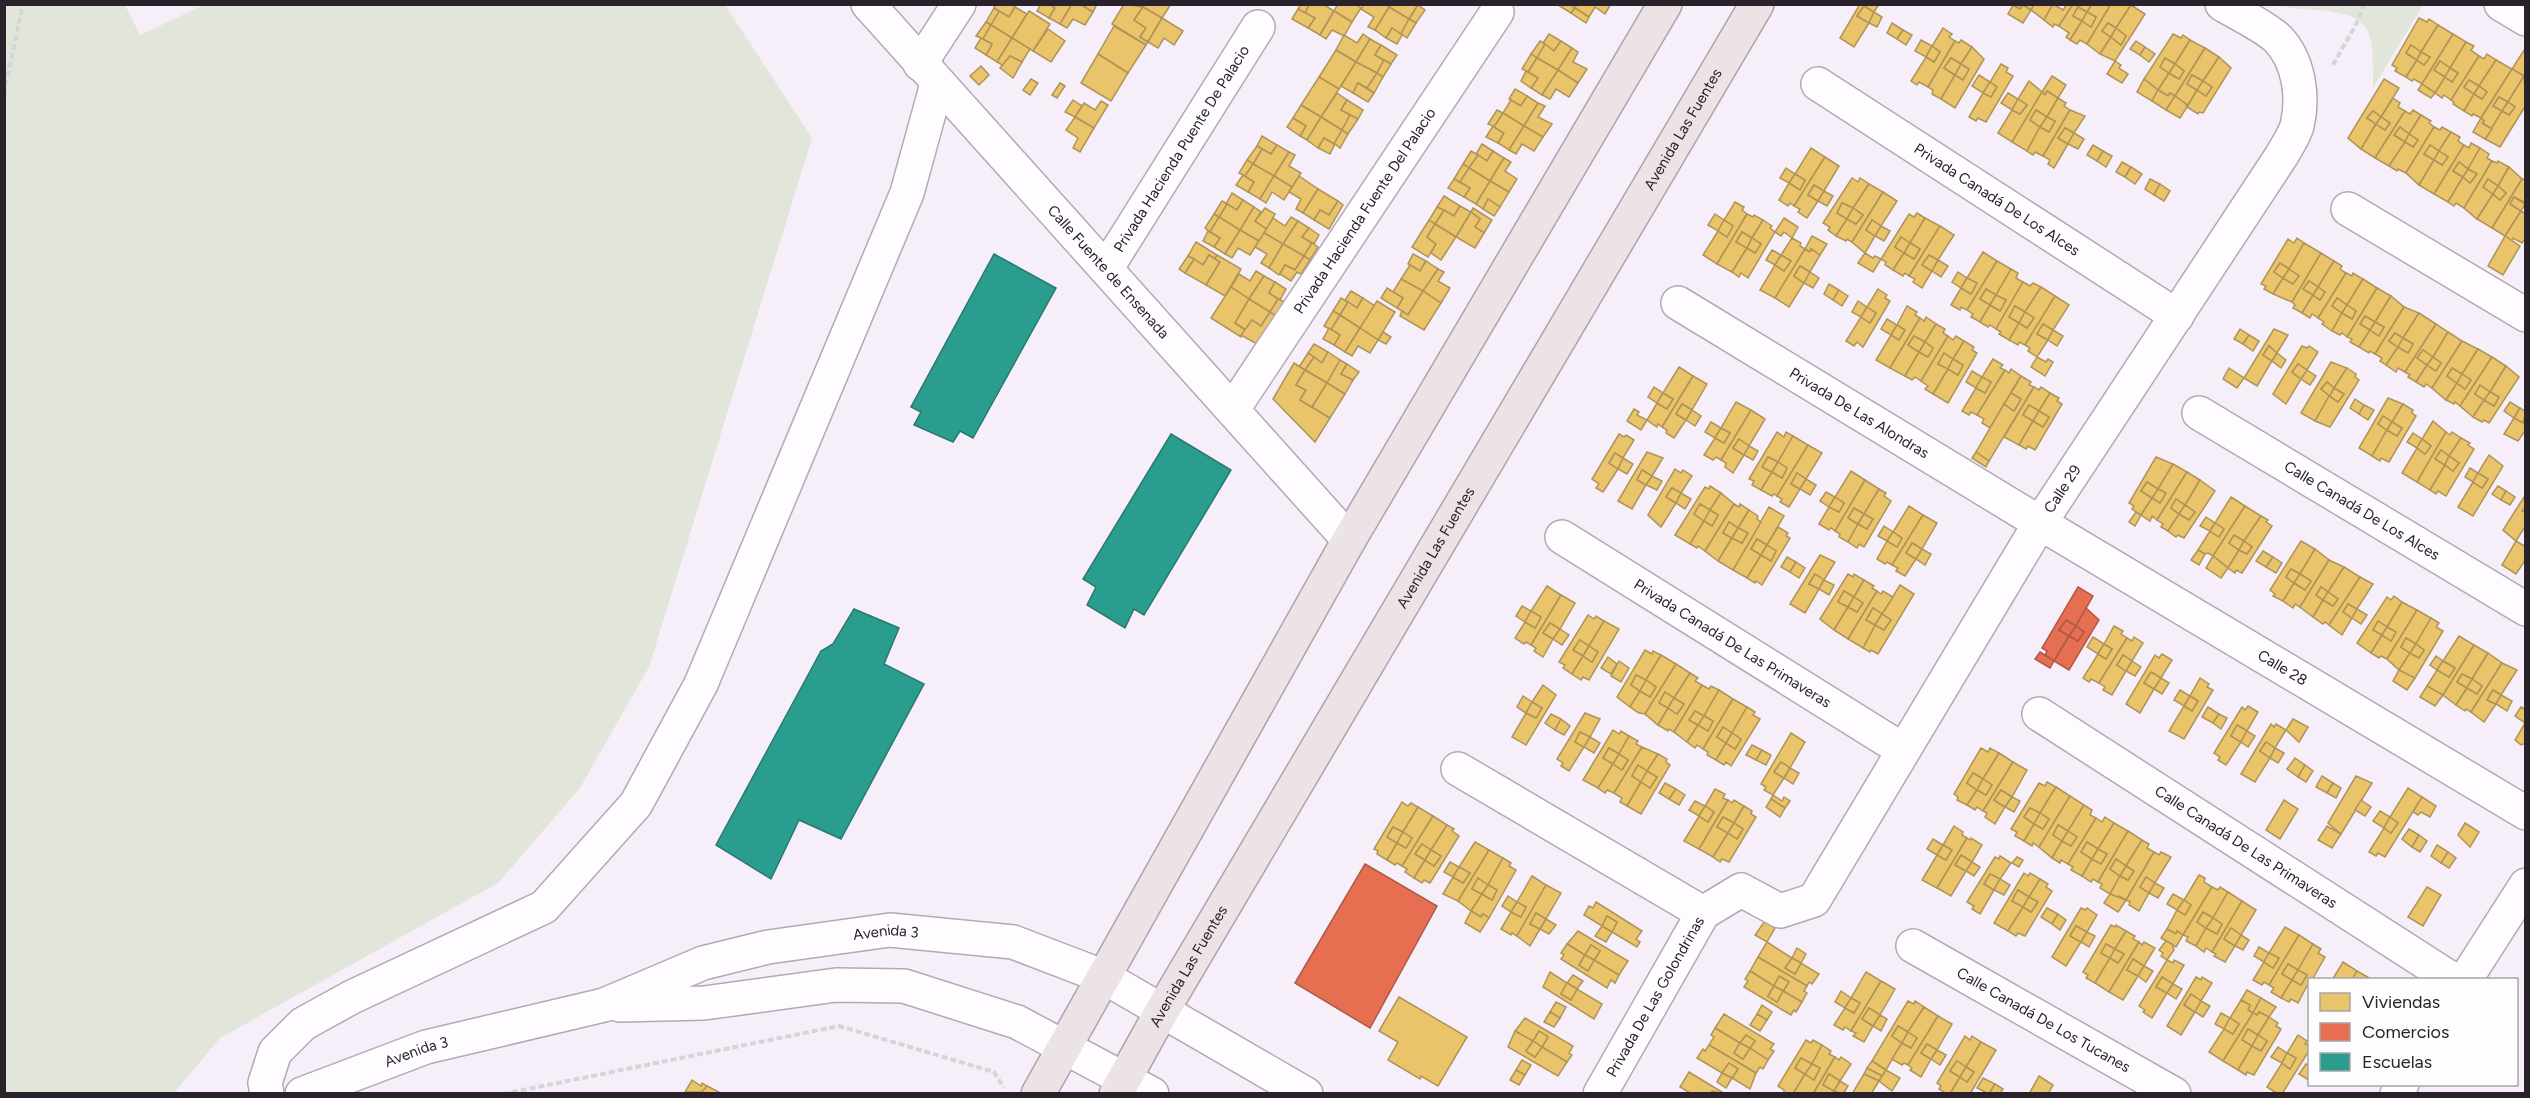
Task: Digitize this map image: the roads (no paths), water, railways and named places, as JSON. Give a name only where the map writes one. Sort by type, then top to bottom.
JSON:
[{"type":"main road","points":[[1038,1094],[1102,976],[1349,540],[1665,4]]},
{"type":"main road","name":"Avenida Las Fuentes","points":[[1130,1089],[1162,1011],[1757,4]]},
{"type":"street","name":"Calle Fuente de Ensenada","points":[[868,4],[1349,540]]},
{"type":"street","points":[[267,1094],[266,1083],[275,1052],[303,1024],[352,997],[544,907],[636,804],[701,684],[906,193],[929,74],[959,4]]},
{"type":"street","name":"Calle 29","points":[[1814,900],[2040,523],[2256,197],[2297,128],[2300,107],[2299,79],[2290,56],[2277,38],[2222,4]]},
{"type":"street","points":[[2501,4],[2526,19]]},
{"type":"street","name":"Privada Hacienda Fuente Del Palacio","points":[[1233,409],[1497,12]]},
{"type":"street","name":"Privada Hacienda Puente De Palacio","points":[[1106,269],[1258,27]]},
{"type":"street","name":"Privada Canadá De Los Alces","points":[[1818,84],[2177,316]]},
{"type":"street","points":[[2348,209],[2526,315]]},
{"type":"street","name":"Privada De Las Alondras","points":[[1678,303],[2040,523]]},
{"type":"street","name":"Calle Canadá De Los Alces","points":[[2199,413],[2526,609]]},
{"type":"street","name":"Calle 28","points":[[2040,523],[2526,813]]},
{"type":"street","name":"Privada Canadá De Las Primaveras","points":[[1562,537],[1903,750]]},
{"type":"street","name":"Calle Canadá De Las Primaveras","points":[[2039,714],[2450,978]]},
{"type":"street","points":[[1458,769],[1703,912]]},
{"type":"street","points":[[2466,978],[2526,885]]},
{"type":"street","name":"Privada De Las Golondrinas","points":[[1600,1094],[1703,912],[1741,890],[1780,911],[1814,900]]},
{"type":"street","name":"Avenida 3","points":[[302,1094],[426,1047],[604,1005],[703,963],[768,947],[890,930],[1013,942],[1102,976],[1306,1094]]},
{"type":"street","points":[[851,935],[854,985]]},
{"type":"street","name":"Calle Canadá De Los Tucanes","points":[[1913,946],[2174,1094]]},
{"type":"street","name":"Avenida 3","points":[[604,1005],[704,1003],[836,985],[904,986],[1017,1022],[1065,1047],[1130,1089]]}]
